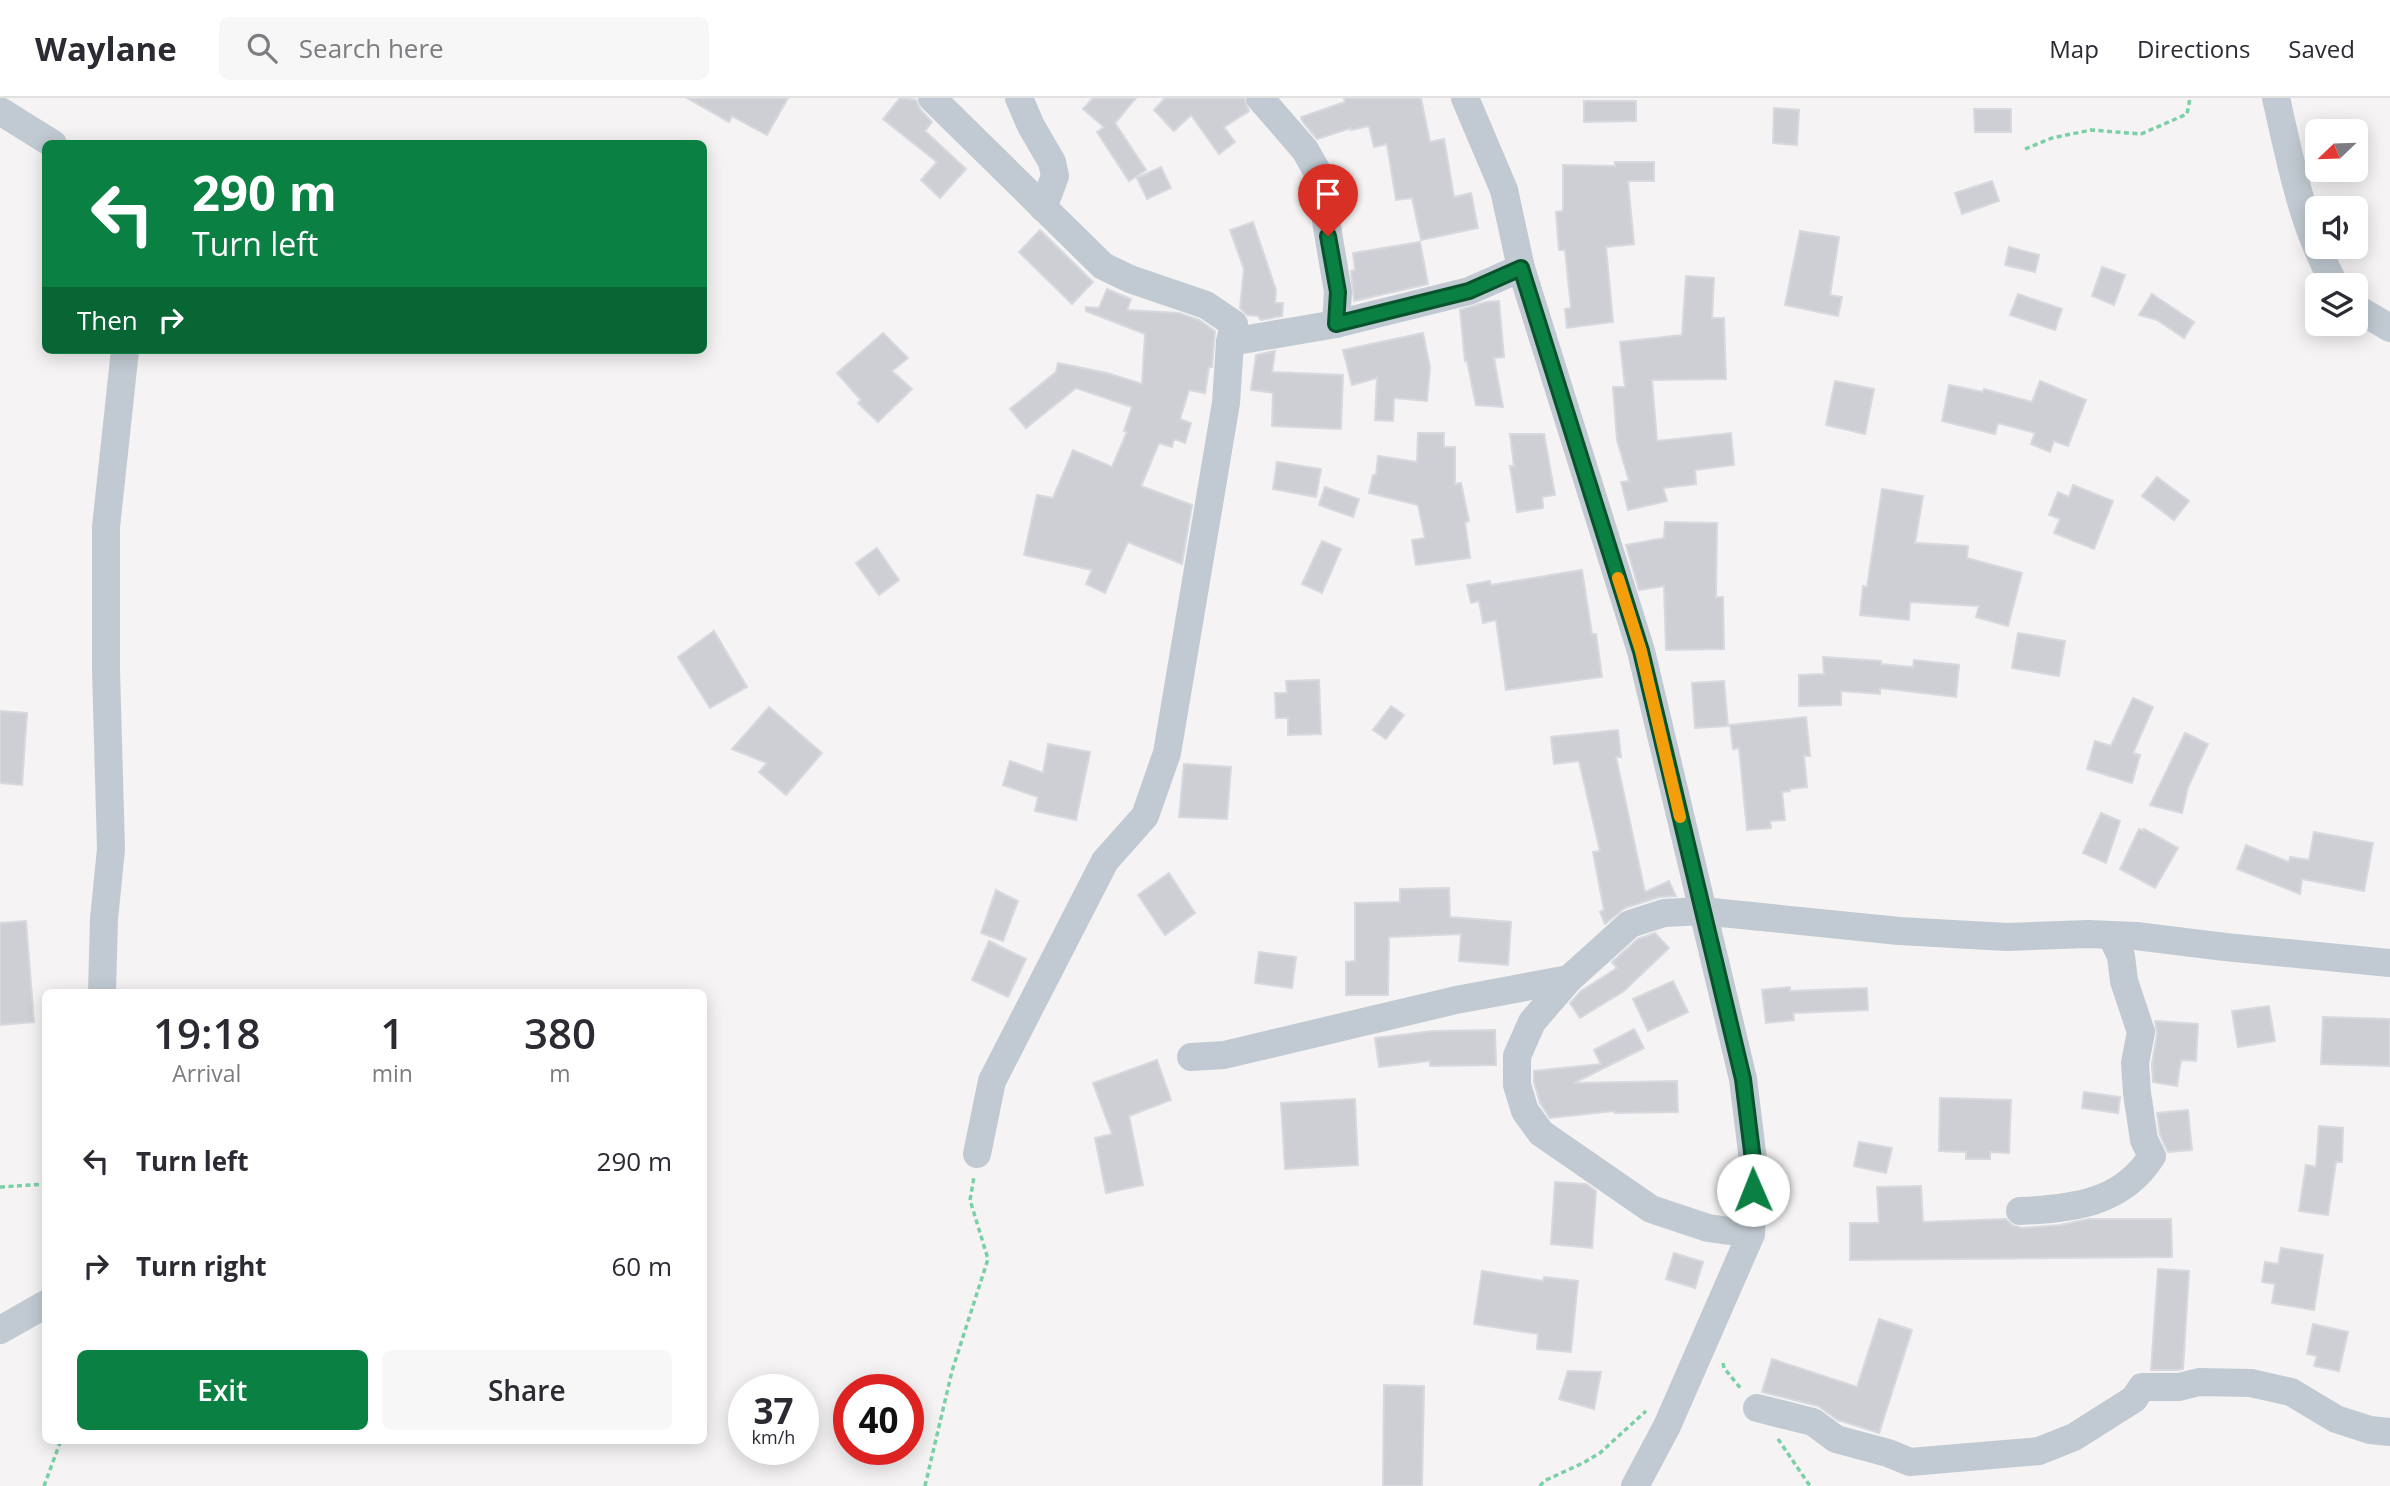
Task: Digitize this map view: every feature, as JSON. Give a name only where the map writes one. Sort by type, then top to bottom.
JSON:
[{"type":"street","points":[[1019,98],[1031,126],[1052,162],[1055,176],[1043,208]]},
{"type":"street","points":[[1260,98],[1304,150],[1318,173],[1338,292],[1336,324]]},
{"type":"street","points":[[1465,98],[1504,190],[1521,268],[1641,651],[1743,1079],[1754,1168],[1751,1234],[1667,1426],[1635,1486]]},
{"type":"street","points":[[2276,98],[2304,217],[2328,273]]},
{"type":"street","points":[[939,100],[1103,266],[1130,279],[1206,305],[1234,324],[1230,342],[1226,403],[1167,753],[1145,816],[1105,860],[992,1082],[977,1154]]},
{"type":"street","points":[[0,111],[47,140]]},
{"type":"street","points":[[1230,342],[1336,324],[1469,291],[1521,268]]},
{"type":"street","points":[[2368,315],[2390,328]]},
{"type":"street","points":[[102,989],[104,919],[111,849],[106,670],[106,527],[125,354]]},
{"type":"street","points":[[1751,1234],[1708,1228],[1651,1209],[1541,1133],[1525,1111],[1517,1085],[1517,1056],[1532,1021],[1569,979],[1630,924],[1664,913],[1702,911],[1899,931],[2007,937],[2111,935],[2390,963]]},
{"type":"street","points":[[2020,1211],[2053,1209],[2117,1192],[2144,1169],[2152,1156],[2144,1140],[2137,1093],[2135,1063],[2141,1032],[2124,981],[2121,956],[2111,935]]},
{"type":"street","points":[[1191,1057],[1224,1055],[1456,1000],[1569,979]]},
{"type":"street","points":[[0,1330],[42,1306]]},
{"type":"street","points":[[1757,1408],[1814,1422],[1836,1439],[1910,1462],[2039,1451],[2074,1437],[2134,1399],[2142,1387],[2179,1387],[2199,1382],[2251,1383],[2291,1392],[2336,1419],[2370,1430],[2390,1432]]},
{"type":"path","points":[[2025,149],[2052,138],[2091,130],[2141,134],[2187,114],[2190,98]]},
{"type":"path","points":[[925,1486],[952,1371],[988,1259],[970,1200],[977,1154]]},
{"type":"path","points":[[0,1188],[42,1184]]},
{"type":"path","points":[[1540,1486],[1544,1481],[1600,1452],[1648,1409]]},
{"type":"path","points":[[44,1486],[60,1444]]},
{"type":"building","points":[[687,98],[788,98],[767,135],[732,116],[729,122]]},
{"type":"building","points":[[900,98],[916,100],[932,122],[925,131],[966,169],[940,198],[921,180],[937,162],[883,119]]},
{"type":"building","points":[[1093,98],[1136,98],[1115,123],[1146,170],[1129,181],[1097,132],[1104,127],[1083,109]]},
{"type":"building","points":[[1165,98],[1244,98],[1249,111],[1224,127],[1235,142],[1219,154],[1191,115],[1174,131],[1154,110]]},
{"type":"building","points":[[1344,98],[1421,98],[1430,142],[1444,139],[1454,197],[1471,193],[1478,228],[1421,240],[1412,198],[1396,200],[1387,144],[1374,147],[1369,126],[1351,128],[1317,139],[1303,122],[1301,117],[1345,102]]},
{"type":"building","points":[[1584,101],[1636,101],[1636,121],[1584,122]]},
{"type":"building","points":[[1774,108],[1799,110],[1797,145],[1773,143]]},
{"type":"building","points":[[1974,109],[2011,109],[2011,132],[1975,132]]},
{"type":"building","points":[[1615,162],[1654,162],[1654,181],[1628,181],[1634,244],[1606,247],[1613,322],[1567,328],[1565,309],[1571,308],[1565,250],[1559,250],[1556,212],[1563,211],[1563,165],[1615,166]]},
{"type":"building","points":[[1161,167],[1171,188],[1147,199],[1137,178]]},
{"type":"building","points":[[1992,181],[1999,201],[1962,214],[1955,193]]},
{"type":"building","points":[[1253,222],[1276,290],[1275,303],[1283,303],[1282,316],[1261,320],[1258,316],[1247,315],[1240,308],[1244,269],[1230,230]]},
{"type":"building","points":[[1040,230],[1093,282],[1072,304],[1019,252]]},
{"type":"building","points":[[1800,231],[1839,237],[1830,295],[1842,297],[1838,316],[1785,305]]},
{"type":"building","points":[[1420,242],[1428,284],[1354,301],[1351,271],[1355,270],[1353,253]]},
{"type":"building","points":[[2009,247],[2039,255],[2035,272],[2005,265]]},
{"type":"building","points":[[2102,267],[2125,275],[2114,305],[2092,296]]},
{"type":"building","points":[[1686,276],[1714,278],[1712,318],[1724,318],[1726,379],[1652,380],[1657,441],[1731,433],[1734,465],[1695,470],[1696,484],[1663,488],[1667,501],[1628,510],[1621,482],[1629,481],[1617,440],[1613,387],[1625,387],[1620,342],[1682,335]]},
{"type":"building","points":[[1107,289],[1131,299],[1127,310],[1179,313],[1199,320],[1215,331],[1212,367],[1209,367],[1205,393],[1189,390],[1180,419],[1191,423],[1185,443],[1174,439],[1172,447],[1159,443],[1141,486],[1192,505],[1182,564],[1128,542],[1105,593],[1086,584],[1092,570],[1024,555],[1037,495],[1053,498],[1073,450],[1112,467],[1127,432],[1124,431],[1132,407],[1076,388],[1026,428],[1010,409],[1056,372],[1058,363],[1107,373],[1142,384],[1145,334],[1086,311],[1086,307],[1099,308]]},
{"type":"building","points":[[2018,294],[2062,309],[2055,330],[2010,315]]},
{"type":"building","points":[[2152,294],[2194,322],[2184,338],[2157,320],[2139,315]]},
{"type":"building","points":[[1499,301],[1504,357],[1494,358],[1503,407],[1476,405],[1465,361],[1460,310]]},
{"type":"building","points":[[883,333],[908,358],[892,371],[912,389],[878,422],[858,403],[861,400],[837,373]]},
{"type":"building","points":[[1423,333],[1430,367],[1427,401],[1394,398],[1393,421],[1375,420],[1377,378],[1352,385],[1343,350]]},
{"type":"building","points":[[1275,351],[1272,372],[1343,375],[1341,429],[1272,426],[1273,393],[1251,390],[1256,355]]},
{"type":"building","points":[[1835,381],[1874,389],[1865,434],[1826,425]]},
{"type":"building","points":[[2040,381],[2086,400],[2068,446],[2054,441],[2050,452],[2031,444],[2035,433],[1998,423],[1995,434],[1942,421],[1949,385],[1983,392],[1984,389],[2032,402]]},
{"type":"building","points":[[1418,433],[1444,433],[1444,447],[1455,447],[1455,484],[1461,483],[1469,521],[1465,522],[1470,558],[1416,565],[1412,540],[1425,538],[1418,505],[1369,493],[1373,475],[1376,475],[1378,456],[1417,462]]},
{"type":"building","points":[[1510,434],[1544,434],[1555,495],[1542,497],[1543,508],[1517,512],[1510,466],[1514,466]]},
{"type":"building","points":[[1277,462],[1321,469],[1316,497],[1273,489]]},
{"type":"building","points":[[2157,477],[2189,501],[2174,520],[2142,496]]},
{"type":"building","points":[[2073,485],[2113,501],[2094,549],[2054,533],[2060,519],[2049,515],[2058,492],[2069,497]]},
{"type":"building","points":[[1325,487],[1359,499],[1353,517],[1319,505]]},
{"type":"building","points":[[1882,489],[1923,496],[1915,543],[1968,546],[1967,558],[2022,573],[2008,626],[1976,617],[1979,606],[1910,602],[1909,620],[1860,615]]},
{"type":"building","points":[[1665,522],[1717,523],[1716,597],[1723,597],[1724,649],[1666,650],[1664,586],[1639,590],[1626,545],[1664,538]]},
{"type":"building","points":[[1322,541],[1341,549],[1322,593],[1302,584]]},
{"type":"building","points":[[877,548],[899,580],[879,595],[856,563]]},
{"type":"building","points":[[1582,570],[1602,677],[1506,690],[1496,620],[1483,623],[1479,601],[1471,603],[1467,585],[1490,581],[1491,585]]},
{"type":"building","points":[[714,631],[747,687],[710,708],[678,657]]},
{"type":"building","points":[[2018,633],[2065,641],[2059,676],[2012,668]]},
{"type":"building","points":[[1823,657],[1881,661],[1881,664],[1913,667],[1914,660],[1959,665],[1956,697],[1880,688],[1880,694],[1841,691],[1841,705],[1799,706],[1799,675],[1824,674]]},
{"type":"building","points":[[1319,680],[1321,734],[1288,735],[1288,718],[1276,718],[1275,693],[1287,693],[1286,681]]},
{"type":"building","points":[[1724,681],[1728,726],[1695,728],[1692,683]]},
{"type":"building","points":[[2133,698],[2153,707],[2133,753],[2140,755],[2132,783],[2087,769],[2095,741],[2111,746]]},
{"type":"building","points":[[1391,706],[1404,715],[1386,739],[1373,730]]},
{"type":"building","points":[[769,707],[822,753],[786,795],[759,772],[767,763],[732,749]]},
{"type":"building","points":[[0,711],[27,713],[22,785],[0,783]]},
{"type":"building","points":[[1806,717],[1810,756],[1804,756],[1807,787],[1782,792],[1785,820],[1770,821],[1771,828],[1747,830],[1739,748],[1733,749],[1730,725]]},
{"type":"building","points":[[1618,730],[1621,757],[1616,757],[1645,892],[1669,881],[1676,896],[1659,897],[1625,908],[1605,924],[1600,912],[1604,910],[1593,852],[1600,851],[1579,761],[1554,764],[1551,737]]},
{"type":"building","points":[[2185,733],[2208,744],[2188,787],[2182,813],[2150,805]]},
{"type":"building","points":[[1048,744],[1090,752],[1076,820],[1035,811],[1038,797],[1003,785],[1010,761],[1043,773]]},
{"type":"building","points":[[1184,764],[1231,767],[1227,819],[1179,817]]},
{"type":"building","points":[[2101,813],[2120,821],[2106,863],[2083,853]]},
{"type":"building","points":[[2139,829],[2144,829],[2178,848],[2155,888],[2120,869]]},
{"type":"building","points":[[2314,832],[2373,843],[2364,891],[2302,879],[2300,894],[2237,869],[2246,845],[2289,862],[2290,857],[2309,860]]},
{"type":"building","points":[[1169,873],[1195,913],[1165,935],[1138,895]]},
{"type":"building","points":[[1449,888],[1450,917],[1511,922],[1508,965],[1459,961],[1461,934],[1389,937],[1388,995],[1346,995],[1346,962],[1355,961],[1355,903],[1400,902],[1400,889]]},
{"type":"building","points":[[996,890],[1018,901],[1003,941],[981,933]]},
{"type":"building","points":[[26,921],[34,1022],[0,1025],[0,923]]},
{"type":"building","points":[[1655,933],[1669,948],[1624,991],[1580,1018],[1570,1003],[1581,991],[1617,968],[1612,962],[1638,939]]},
{"type":"building","points":[[989,941],[1026,959],[1008,997],[972,980]]},
{"type":"building","points":[[1259,952],[1296,957],[1292,988],[1255,983]]},
{"type":"building","points":[[1673,981],[1688,1012],[1648,1031],[1633,999]]},
{"type":"building","points":[[1790,987],[1790,991],[1867,988],[1868,1010],[1793,1013],[1794,1020],[1766,1023],[1762,990]]},
{"type":"building","points":[[2269,1006],[2275,1041],[2238,1047],[2232,1011]]},
{"type":"building","points":[[2323,1017],[2390,1019],[2390,1066],[2321,1064]]},
{"type":"building","points":[[2155,1021],[2198,1024],[2196,1061],[2181,1060],[2177,1086],[2153,1082],[2152,1064],[2157,1034]]},
{"type":"building","points":[[1634,1029],[1644,1048],[1574,1083],[1677,1081],[1678,1112],[1614,1111],[1550,1118],[1540,1103],[1534,1071],[1601,1064],[1594,1050]]},
{"type":"building","points":[[1495,1030],[1496,1065],[1430,1066],[1430,1061],[1379,1067],[1375,1038],[1433,1031]]},
{"type":"building","points":[[1157,1060],[1171,1100],[1129,1116],[1143,1185],[1106,1193],[1095,1138],[1112,1134],[1093,1083]]},
{"type":"building","points":[[2084,1092],[2120,1097],[2118,1113],[2082,1108]]},
{"type":"building","points":[[1940,1098],[2011,1100],[2009,1153],[1990,1152],[1990,1159],[1966,1159],[1966,1152],[1939,1151]]},
{"type":"building","points":[[1355,1099],[1358,1165],[1285,1169],[1281,1103]]},
{"type":"building","points":[[2188,1110],[2192,1150],[2168,1152],[2160,1135],[2157,1113]]},
{"type":"building","points":[[2319,1126],[2343,1128],[2342,1162],[2336,1162],[2328,1215],[2299,1211],[2306,1165],[2316,1167]]},
{"type":"building","points":[[1859,1142],[1892,1148],[1886,1173],[1854,1166]]},
{"type":"building","points":[[1555,1182],[1586,1184],[1596,1191],[1592,1248],[1551,1244]]},
{"type":"building","points":[[1921,1186],[1923,1222],[2006,1219],[2021,1228],[2060,1225],[2089,1219],[2171,1219],[2172,1257],[1850,1260],[1850,1223],[1879,1223],[1877,1187]]},
{"type":"building","points":[[2281,1248],[2323,1255],[2314,1310],[2272,1303],[2275,1284],[2262,1282],[2265,1262],[2278,1264]]},
{"type":"building","points":[[1674,1253],[1703,1262],[1695,1288],[1666,1279]]},
{"type":"building","points":[[2158,1269],[2189,1271],[2183,1369],[2151,1370]]},
{"type":"building","points":[[1482,1271],[1543,1281],[1544,1277],[1578,1281],[1571,1352],[1537,1349],[1538,1334],[1474,1324]]},
{"type":"building","points":[[1879,1319],[1912,1330],[1879,1433],[1838,1420],[1818,1406],[1762,1392],[1772,1359],[1857,1387]]},
{"type":"building","points":[[2313,1324],[2348,1332],[2339,1371],[2314,1366],[2317,1356],[2307,1354]]},
{"type":"building","points":[[1568,1371],[1601,1372],[1594,1409],[1559,1399]]},
{"type":"building","points":[[1384,1385],[1424,1386],[1422,1486],[1383,1486]]},
{"type":"slow traffic","points":[[1618,578],[1641,651],[1680,817]]},
{"type":"route","points":[[1328,236],[1338,292],[1336,324],[1469,291],[1521,268],[1641,651],[1743,1079],[1754,1168],[1753,1190]]}]
